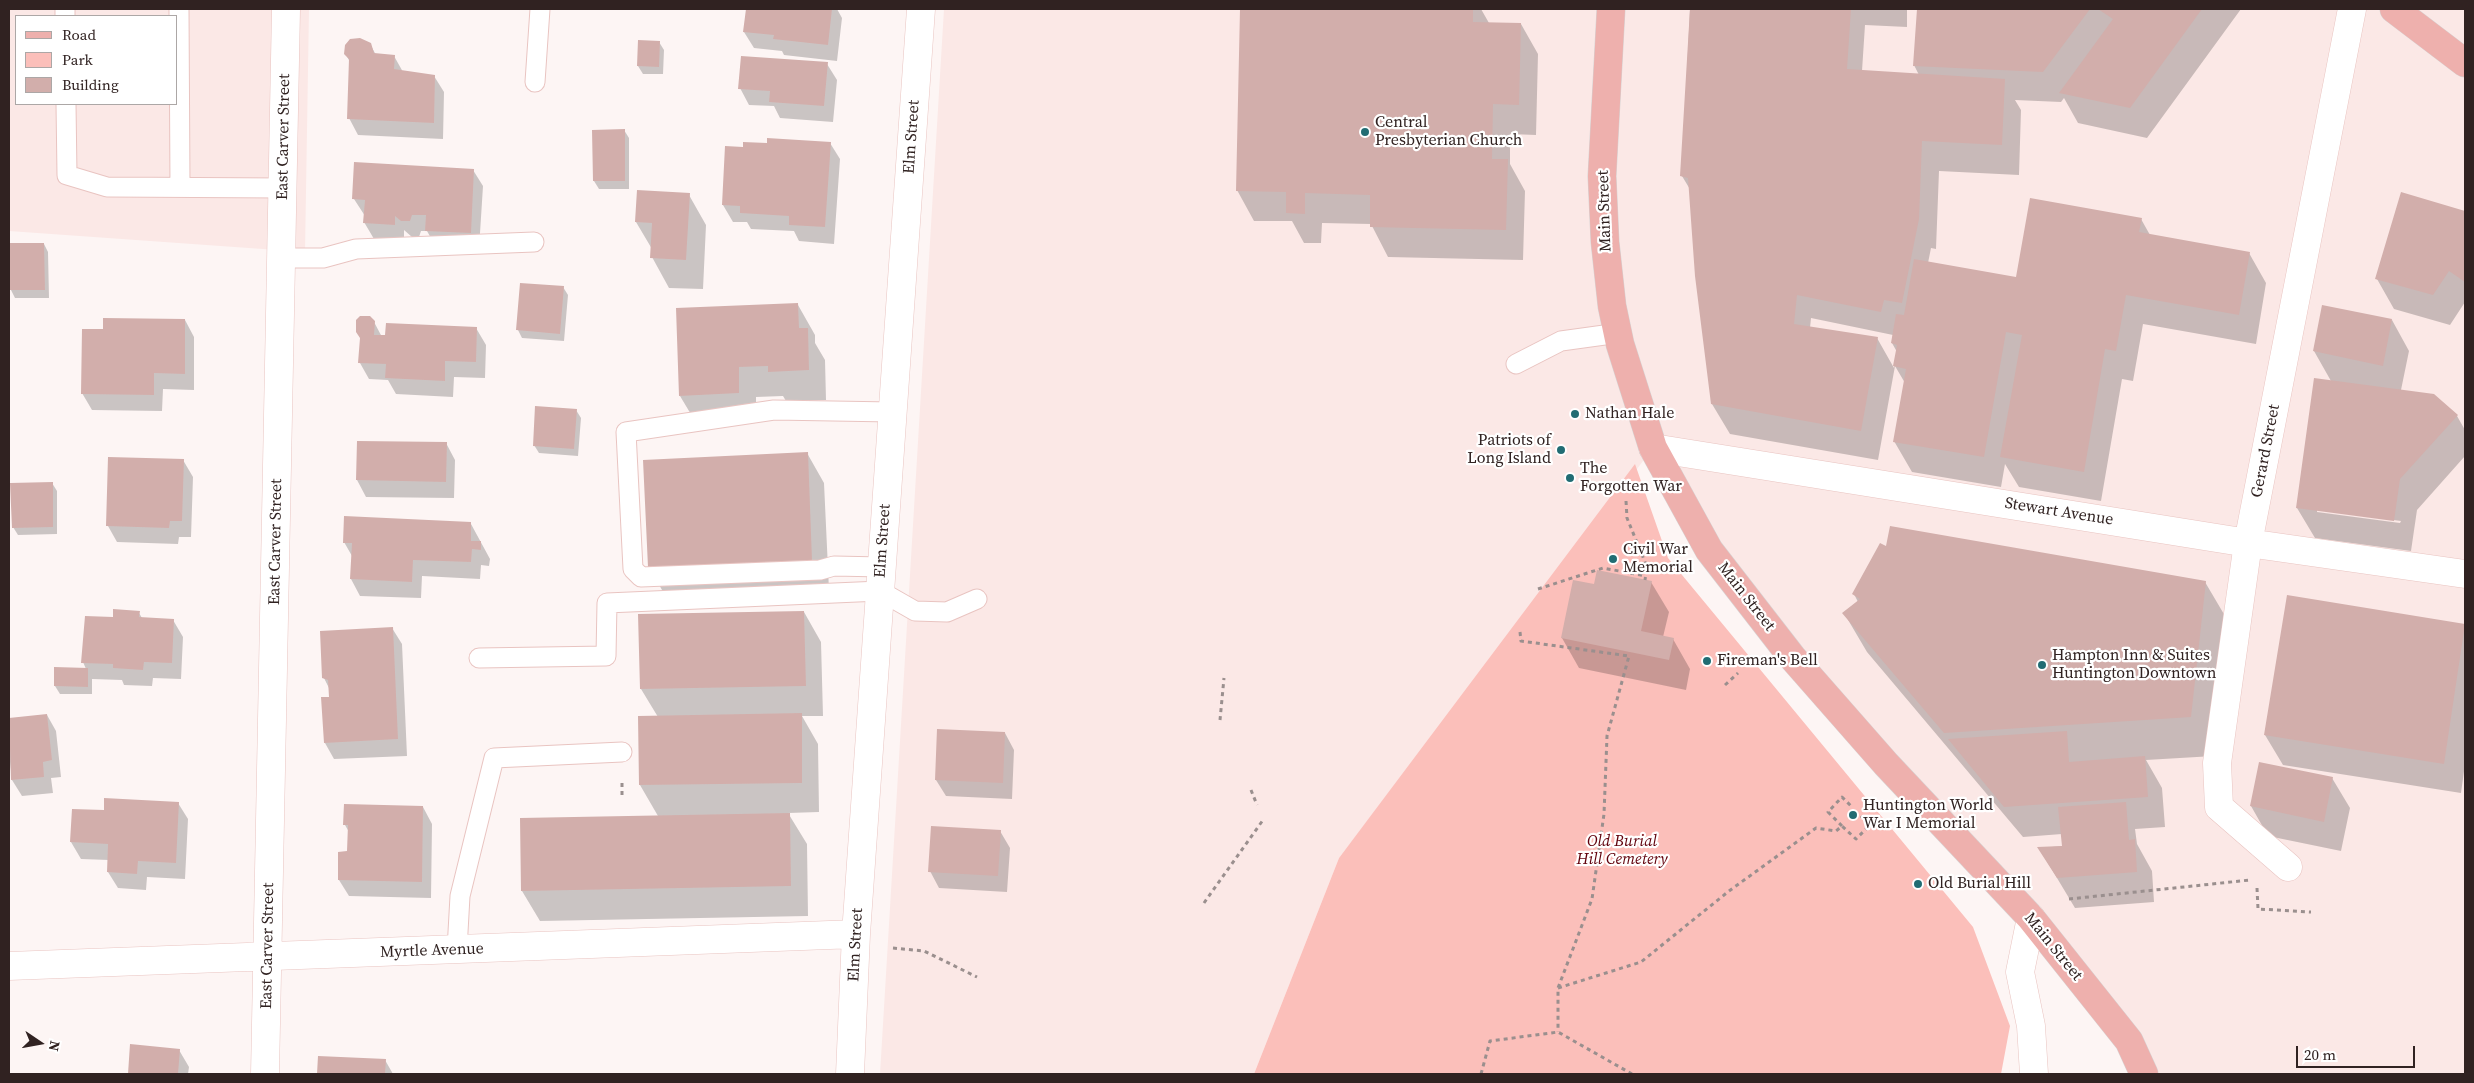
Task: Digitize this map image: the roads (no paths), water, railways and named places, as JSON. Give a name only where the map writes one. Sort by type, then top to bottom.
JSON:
[{"type":"main road","name":"Main Street","points":[[1611,9],[1602,176],[1606,252],[1612,306],[1653,448],[1710,550],[1792,657],[1886,764],[2031,918],[2129,1042],[2144,1074]]},
{"type":"main road","points":[[2394,9],[2465,62]]},
{"type":"street","name":"East Carver Street","points":[[265,1074],[286,9]]},
{"type":"street","name":"Elm Street","points":[[850,1074],[856,934],[920,9]]},
{"type":"street","name":"Gerard Street","points":[[2288,867],[2219,806],[2217,763],[2248,543],[2352,9]]},
{"type":"street","name":"Stewart Avenue","points":[[1653,448],[2248,543],[2465,574]]},
{"type":"street","points":[[2031,918],[2020,972],[2031,1026],[2034,1074]]},
{"type":"street","name":"Myrtle Avenue","points":[[9,966],[856,934]]},
{"type":"lane","points":[[179,9],[180,187]]},
{"type":"lane","points":[[534,82],[540,9]]},
{"type":"lane","points":[[66,105],[67,175],[107,187],[283,188]]},
{"type":"lane","points":[[282,258],[323,258],[356,249],[534,242]]},
{"type":"lane","points":[[1516,364],[1561,341],[1619,333]]},
{"type":"lane","points":[[892,412],[774,410],[626,432],[633,569],[641,577],[820,570],[834,566],[881,579],[915,611],[947,612],[978,599]]},
{"type":"lane","points":[[479,658],[606,656],[608,603],[881,579]]},
{"type":"lane","points":[[456,950],[460,896],[494,758],[622,752]]},
{"type":"place","name":"Central Presbyterian Church","points":[[1365,132]]},
{"type":"place","name":"Nathan Hale","points":[[1575,414]]},
{"type":"place","name":"Patriots of Long Island","points":[[1561,450]]},
{"type":"place","name":"The Forgotten War","points":[[1570,478]]},
{"type":"place","name":"Civil War Memorial","points":[[1613,559]]},
{"type":"place","name":"Fireman's Bell","points":[[1707,661]]},
{"type":"place","name":"Hampton Inn & Suites Huntington Downtown","points":[[2042,665]]},
{"type":"place","name":"Huntington World War I Memorial","points":[[1853,815]]},
{"type":"place","name":"Old Burial Hill","points":[[1918,884]]},
{"type":"park label","name":"Old Burial Hill Cemetery","points":[[1622,851]]}]
